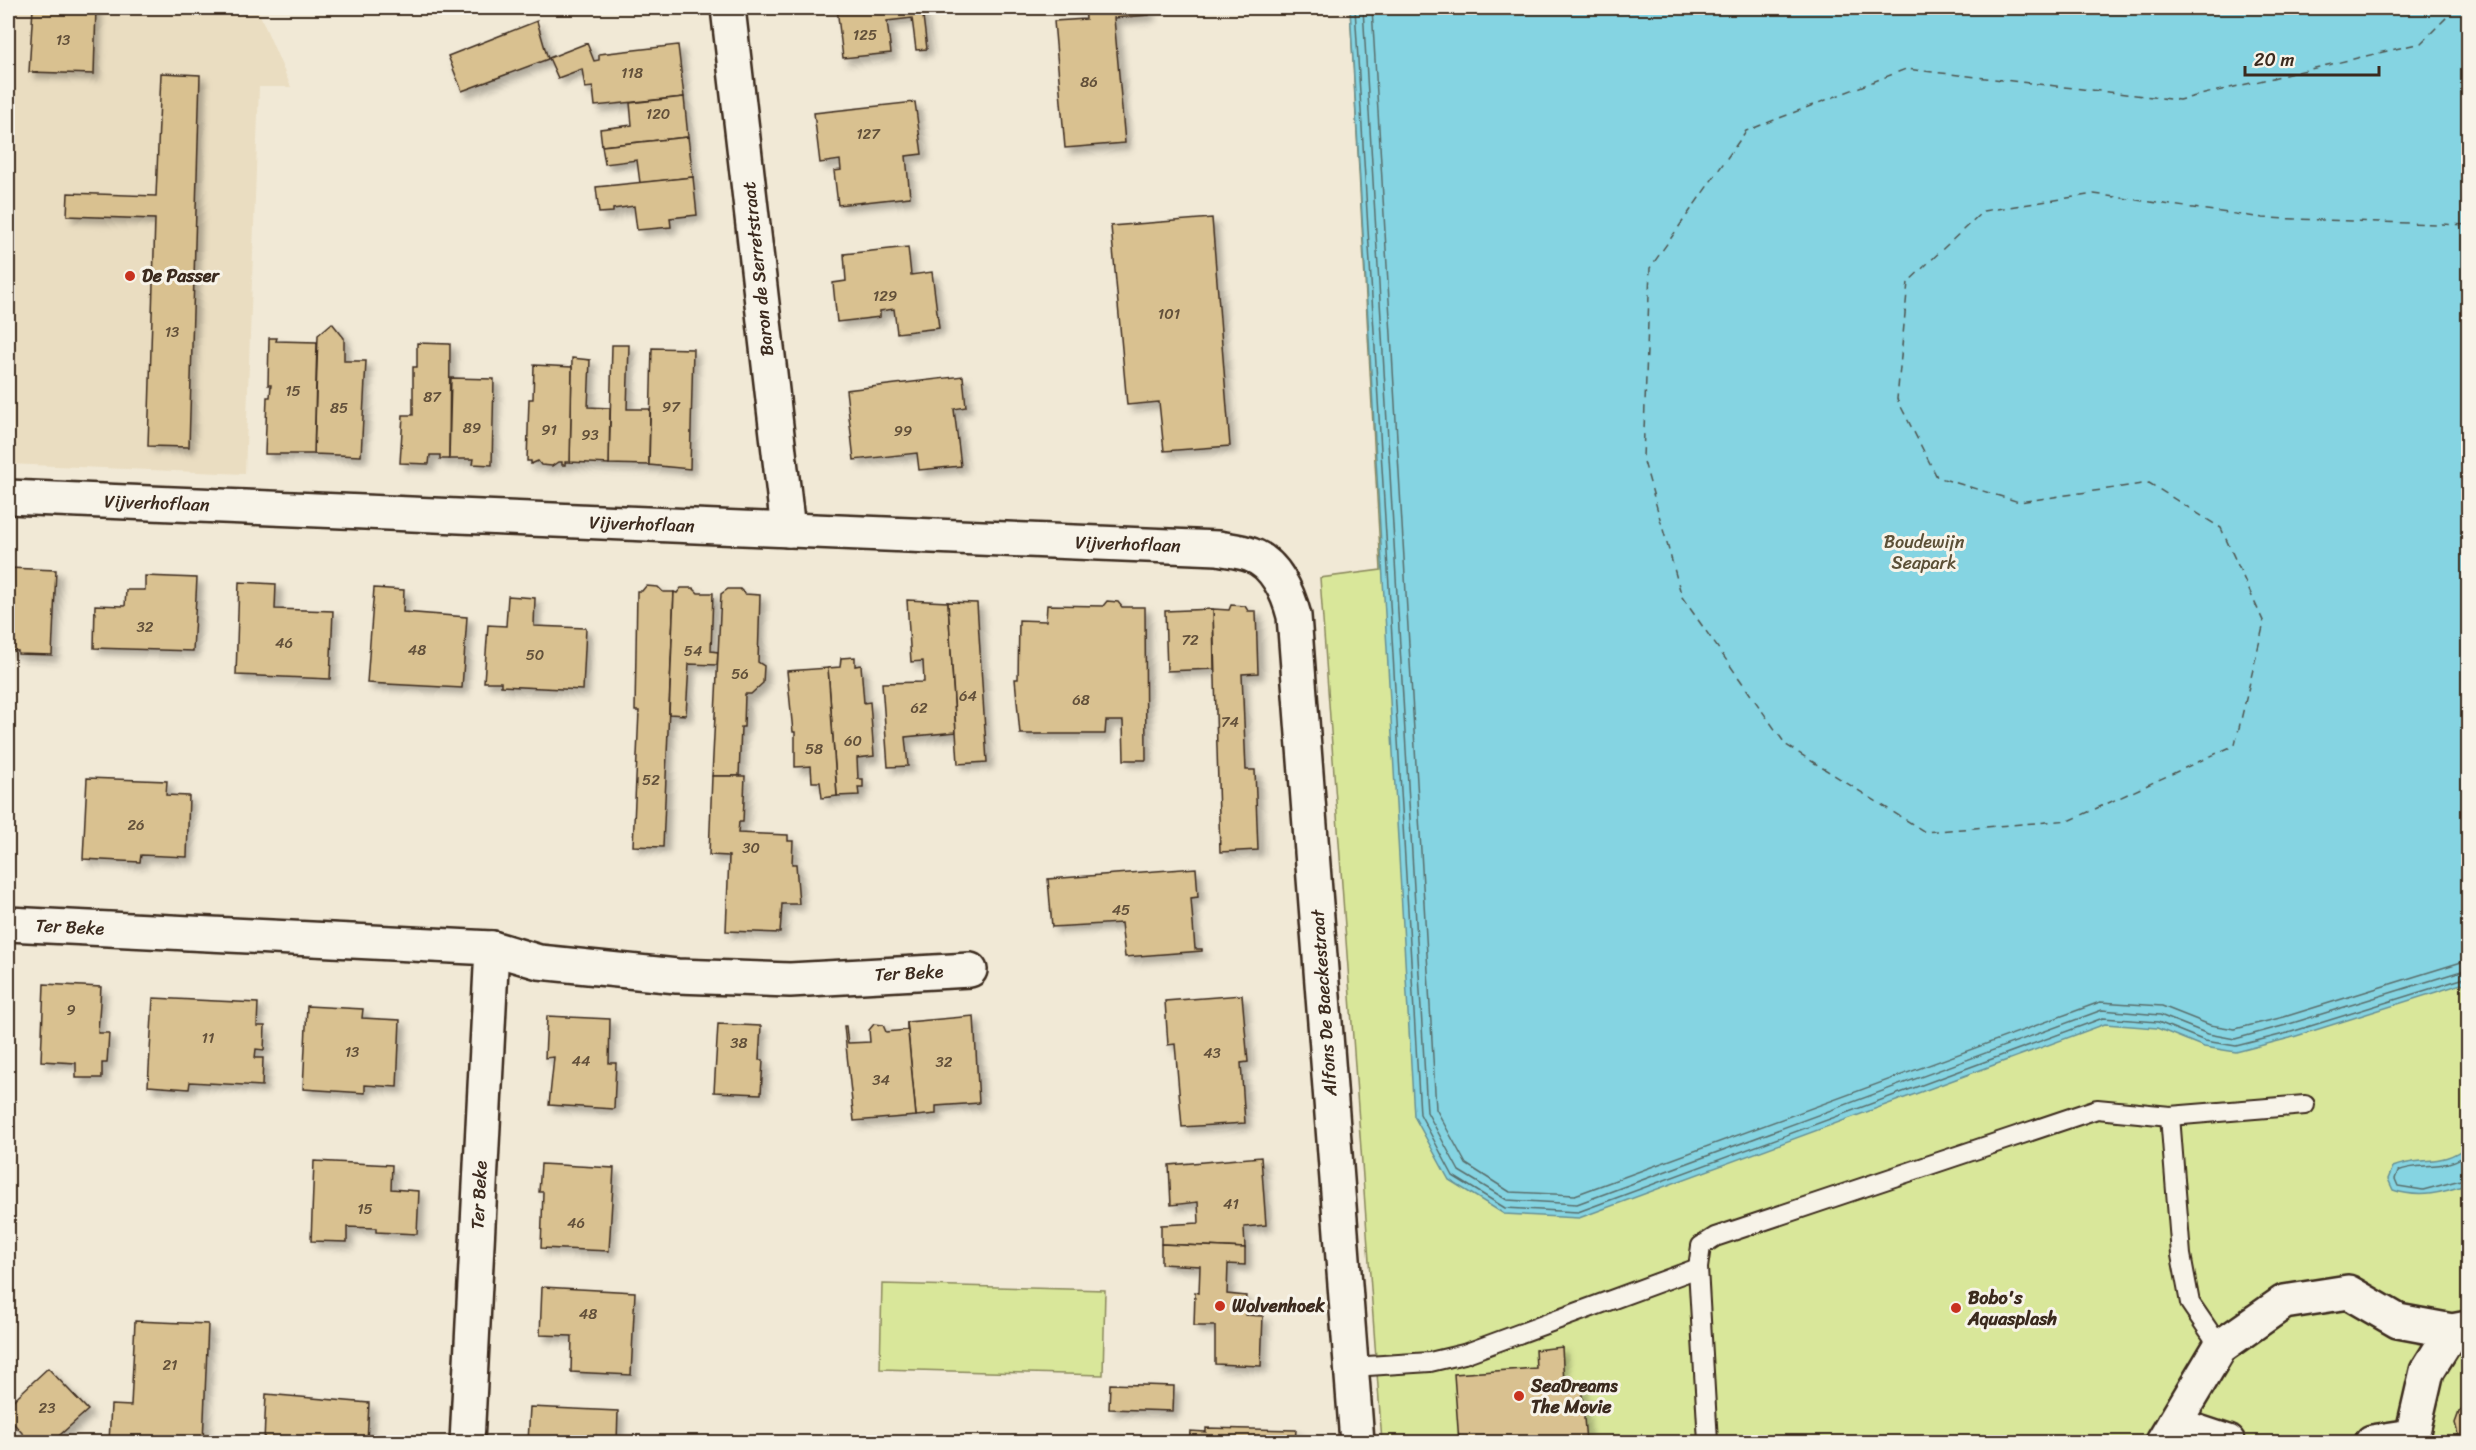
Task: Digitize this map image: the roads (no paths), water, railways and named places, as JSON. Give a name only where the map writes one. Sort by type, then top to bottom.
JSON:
[{"type":"street","name":"Baron de Serretstraat","points":[[729,8],[788,530]]},
{"type":"street","name":"Vijverhoflaan","points":[[8,497],[1218,548],[1252,555],[1271,570]]},
{"type":"street","name":"Alfons De Baeckestraat","points":[[1271,570],[1289,597],[1294,616],[1357,1443]]},
{"type":"street","name":"Ter Beke","points":[[8,924],[492,948],[539,962],[677,976],[790,980],[970,970]]},
{"type":"street","name":"Ter Beke","points":[[467,1443],[492,948]]},
{"type":"street","points":[[2228,1443],[2168,1433],[2220,1347],[2284,1302],[2348,1292],[2398,1321],[2461,1329]]},
{"type":"street","points":[[2372,1443],[2414,1439],[2427,1371],[2461,1329]]},
{"type":"lane","points":[[1708,1443],[1698,1268],[1701,1246],[1715,1237],[2097,1109],[2170,1116],[2305,1104]]},
{"type":"lane","points":[[2170,1116],[2181,1255],[2190,1303],[2220,1347]]},
{"type":"lane","points":[[1352,1367],[1430,1362],[1464,1354],[1698,1268]]},
{"type":"water","name":"Boudewijn Seapark","points":[[1350,8],[2468,8],[2468,982],[2290,1038],[2236,1052],[2204,1047],[2157,1028],[2105,1024],[1579,1218],[1504,1214],[1449,1180],[1414,1116]]},
{"type":"water","points":[[2468,1145],[2468,1184],[2431,1194],[2412,1194],[2393,1190],[2388,1179],[2393,1167],[2441,1159],[2459,1152]]},
{"type":"place","name":"De Passer","points":[[130,276]]},
{"type":"place","name":"Wolvenhoek","points":[[1220,1306]]},
{"type":"place","name":"Bobo's Aquasplash","points":[[1956,1308]]},
{"type":"place","name":"SeaDreams The Movie","points":[[1519,1396]]}]
